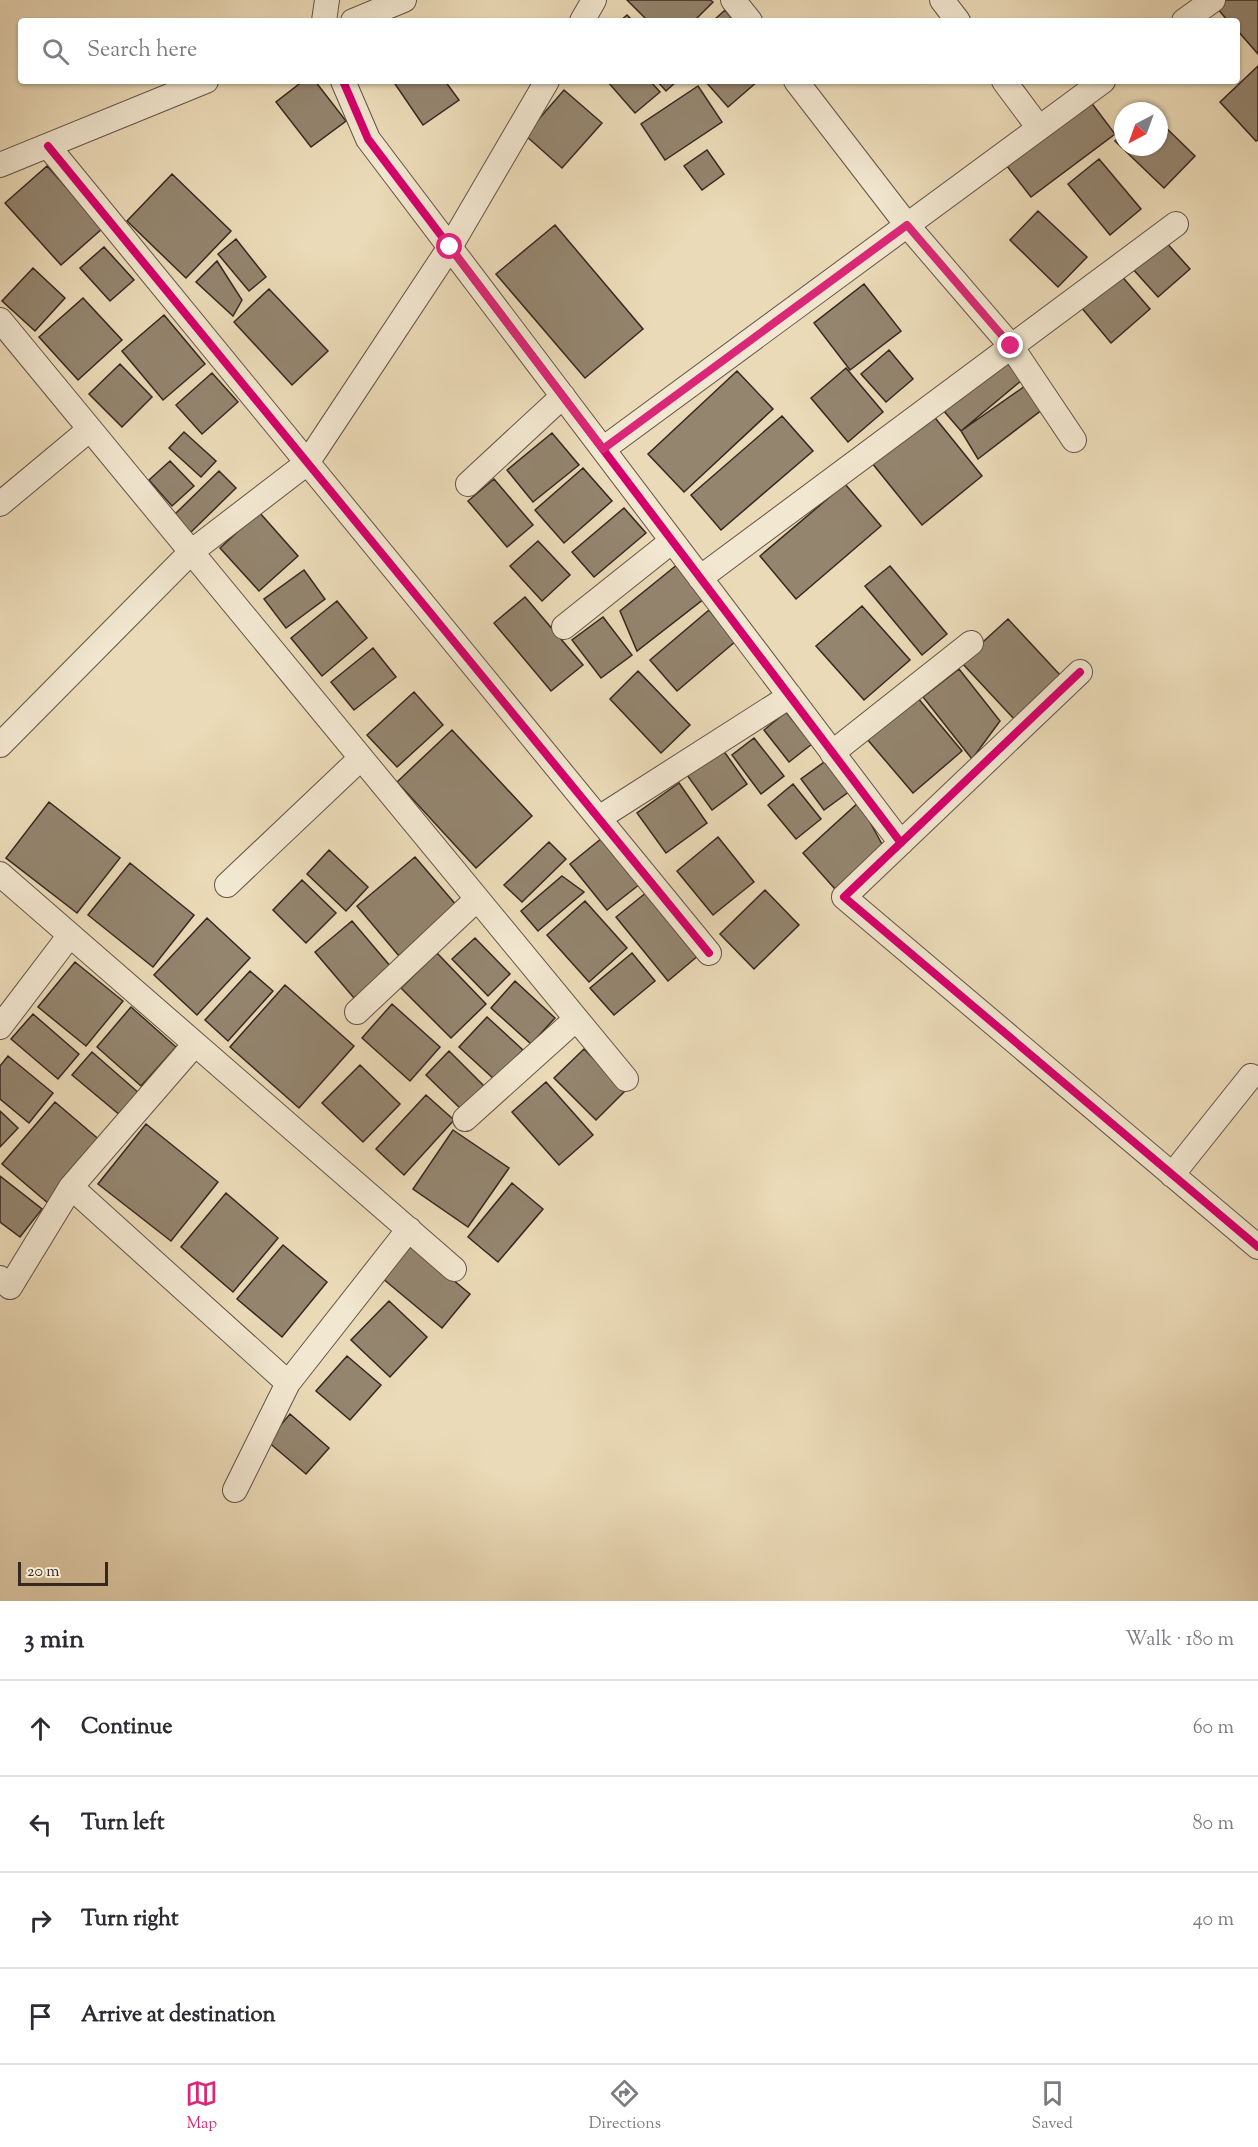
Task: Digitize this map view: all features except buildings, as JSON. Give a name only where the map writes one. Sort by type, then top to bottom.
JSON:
[{"type":"street","points":[[324,18],[327,0]]},
{"type":"street","points":[[359,18],[404,0]]},
{"type":"street","points":[[584,18],[594,0]]},
{"type":"street","points":[[733,0],[748,18]]},
{"type":"street","points":[[942,0],[956,18]]},
{"type":"street","points":[[1188,18],[1213,0]]},
{"type":"street","points":[[0,165],[199,84]]},
{"type":"street","points":[[344,84],[368,139],[901,843]]},
{"type":"street","points":[[0,745],[191,552],[307,463],[450,247],[545,84]]},
{"type":"street","points":[[798,84],[907,225],[1011,346],[1074,440]]},
{"type":"street","points":[[1006,84],[1039,128]]},
{"type":"street","points":[[603,449],[1098,84]]},
{"type":"street","points":[[48,146],[709,952]]},
{"type":"street","points":[[700,578],[1176,224]]},
{"type":"street","points":[[0,320],[626,1079]]},
{"type":"street","points":[[468,484],[563,396]]},
{"type":"street","points":[[0,504],[90,429]]},
{"type":"street","points":[[564,627],[672,541]]},
{"type":"street","points":[[832,753],[971,643]]},
{"type":"street","points":[[1080,672],[844,897],[1258,1247]]},
{"type":"street","points":[[599,818],[790,696]]},
{"type":"street","points":[[227,885],[361,758]]},
{"type":"street","points":[[0,874],[454,1269]]},
{"type":"street","points":[[357,1012],[477,899]]},
{"type":"street","points":[[0,1027],[70,935]]},
{"type":"street","points":[[465,1119],[576,1019]]},
{"type":"street","points":[[0,1278],[10,1287],[71,1187],[195,1044]]},
{"type":"street","points":[[1172,1175],[1251,1076]]},
{"type":"street","points":[[71,1187],[288,1383]]},
{"type":"street","points":[[235,1490],[288,1383],[409,1229]]},
{"type":"cycle path","points":[[344,84],[368,139],[901,843]]},
{"type":"cycle path","points":[[48,146],[709,953]]},
{"type":"cycle path","points":[[1080,672],[844,897],[1258,1247]]},
{"type":"route","points":[[450,247],[603,449],[907,225],[1011,346]]}]
